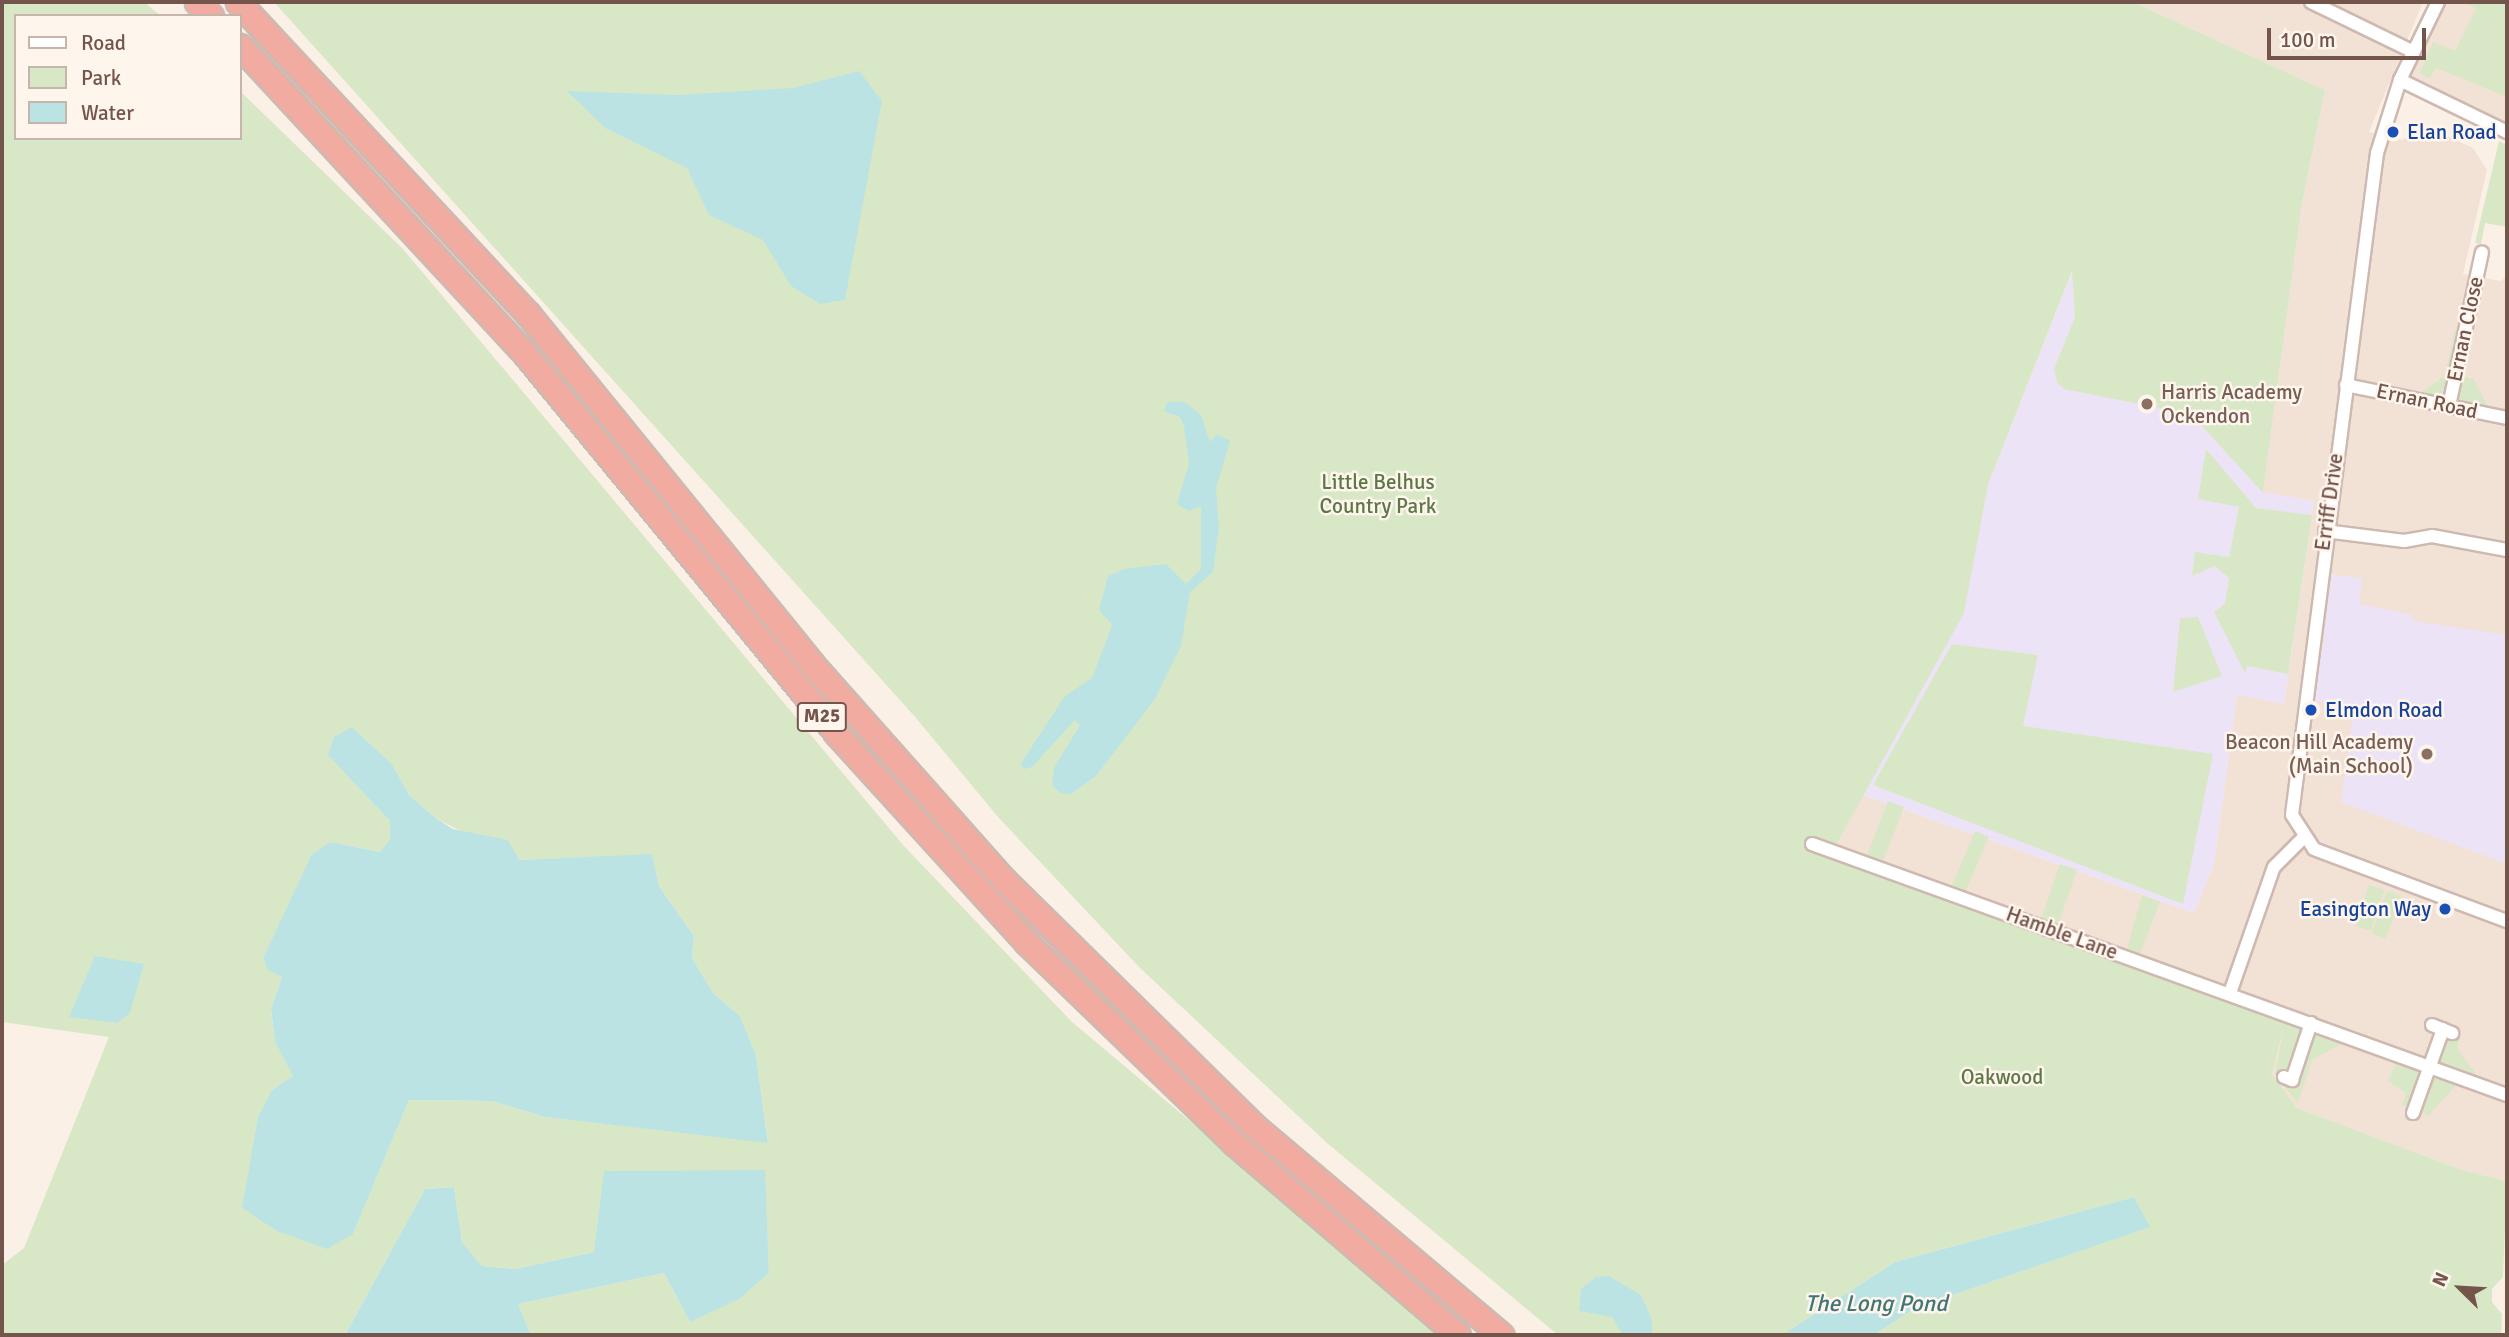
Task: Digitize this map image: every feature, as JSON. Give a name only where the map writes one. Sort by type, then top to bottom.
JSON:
[{"type":"highway","name":"M25","points":[[238,2],[528,314],[812,664],[1028,906],[1271,1142],[1501,1335]]},
{"type":"highway","name":"M25","points":[[242,48],[521,349],[805,696],[1008,923],[1234,1143],[1458,1335]]},
{"type":"street","points":[[2311,2],[2414,52]]},
{"type":"street","name":"Erriff Drive","points":[[2302,839],[2292,815],[2290,794],[2377,153],[2400,80],[2438,2]]},
{"type":"street","points":[[2400,80],[2507,132]]},
{"type":"street","name":"Ernan Close","points":[[2449,406],[2482,251]]},
{"type":"street","name":"Ernan Road","points":[[2346,385],[2507,418]]},
{"type":"street","points":[[2325,531],[2404,541],[2432,536],[2507,550]]},
{"type":"street","points":[[2230,993],[2274,867],[2302,839],[2323,852],[2507,921]]},
{"type":"street","name":"Hamble Lane","points":[[1812,844],[2507,1095]]},
{"type":"street","points":[[2293,1080],[2311,1023]]},
{"type":"street","points":[[2412,1112],[2442,1029]]},
{"type":"shaded area","points":[[2133,2],[2423,2],[2369,132],[2402,140],[2426,126],[2473,148],[2487,170],[2463,274],[2500,281],[2507,277],[2507,1181],[2462,1170],[2297,1108],[2272,1074],[2286,1020],[1829,856],[1854,792],[2194,913],[2214,864],[2237,694],[2284,704],[2314,501],[2263,493],[2301,209],[2325,90]]},
{"type":"shaded area","points":[[2446,2],[2507,2],[2507,124],[2409,77]]},
{"type":"shaded area","name":"Harris Academy Ockendon","points":[[2325,90],[2301,209],[2263,492],[2314,501],[2284,704],[2237,695],[2214,864],[2194,913],[1854,792],[1919,661],[2073,269]]},
{"type":"shaded area","name":"Beacon Hill Academy (Main School)","points":[[2332,574],[2362,579],[2359,604],[2413,615],[2412,621],[2507,635],[2507,864],[2341,802],[2354,707],[2315,701]]},
{"type":"green space","points":[[2,2],[144,2],[159,14],[14,14],[14,140],[242,140],[242,93],[403,249],[904,846],[1072,1022],[1445,1335],[531,1335],[518,1304],[664,1273],[690,1322],[769,1272],[764,1170],[594,1252],[515,1269],[482,1266],[462,1242],[454,1187],[425,1189],[345,1335],[2,1335],[2,1265],[24,1248],[109,1037],[2,1022]],"holes":[[[352,727],[392,764],[409,795],[437,819],[519,860],[652,855],[659,886],[694,936],[692,958],[713,993],[740,1016],[756,1055],[768,1142],[545,1117],[492,1101],[409,1100],[353,1234],[272,1090],[294,1076],[275,1042],[271,1010],[282,977],[263,958],[291,901],[331,842],[380,852],[390,839],[390,821],[329,755]]]},
{"type":"green space","name":"Little Belhus Country Park","points":[[274,2],[2133,2],[2325,90],[2301,209],[2263,493],[2203,427],[2169,410],[2064,389],[2057,382],[2054,369],[2075,317],[2072,271],[1988,485],[1964,613],[1830,856],[2341,1044],[2312,1060],[2298,1103],[2275,1074],[2284,1027],[2272,1074],[2297,1108],[2462,1170],[2507,1181],[2503,1277],[2492,1289],[2492,1302],[2502,1314],[2501,1335],[1874,1335],[1915,1308],[2149,1227],[2134,1197],[1895,1262],[1782,1335],[1558,1335],[1327,1143],[1139,967],[998,817],[916,718]]},
{"type":"green space","points":[[2463,2],[2507,4],[2507,97],[2436,68],[2429,79],[2420,73],[2433,42],[2455,51],[2476,8]]},
{"type":"green space","points":[[2499,141],[2507,145],[2507,227],[2485,223],[2481,244],[2475,243]]},
{"type":"green space","points":[[2455,330],[2463,331],[2449,397],[2420,393],[2445,376]]},
{"type":"green space","points":[[2463,376],[2474,379],[2488,407],[2459,399]]},
{"type":"green space","points":[[2206,449],[2256,508],[2312,515],[2288,674],[2247,666],[2245,673],[2214,612],[2225,604],[2229,578],[2215,566],[2192,576],[2195,552],[2229,557],[2239,507],[2198,499]]},
{"type":"green space","points":[[2198,617],[2222,676],[2173,692],[2180,618]]},
{"type":"green space","points":[[1952,644],[2038,655],[2023,726],[2213,754],[2183,904],[1873,785]]},
{"type":"green space","points":[[1888,801],[1904,807],[1882,863],[1866,857]]},
{"type":"green space","points":[[1975,831],[1989,837],[1965,893],[1951,887]]},
{"type":"green space","points":[[2060,864],[2077,870],[2057,928],[2040,922]]},
{"type":"green space","points":[[2369,885],[2384,890],[2371,931],[2356,926]]},
{"type":"green space","points":[[2387,891],[2401,896],[2386,938],[2372,933]]},
{"type":"green space","points":[[2142,895],[2160,902],[2139,956],[2126,952]]},
{"type":"green space","points":[[2451,1035],[2460,1039],[2457,1049],[2477,1075],[2438,1064],[2445,1036]]},
{"type":"green space","points":[[2396,1063],[2420,1069],[2422,1076],[2413,1105],[2402,1106],[2406,1093],[2388,1081]]},
{"type":"green space","points":[[2432,1076],[2457,1084],[2428,1116],[2420,1110]]},
{"type":"water","points":[[859,71],[882,101],[845,300],[820,304],[791,286],[763,240],[709,215],[687,168],[605,128],[567,91],[677,95],[793,88]]},
{"type":"water","points":[[1167,402],[1185,402],[1201,415],[1210,442],[1217,434],[1230,441],[1216,488],[1219,528],[1213,572],[1190,592],[1181,646],[1155,699],[1096,776],[1071,794],[1060,793],[1052,785],[1054,768],[1080,725],[1075,720],[1032,767],[1024,769],[1021,763],[1065,696],[1092,678],[1112,625],[1099,610],[1108,576],[1124,569],[1166,564],[1186,584],[1201,569],[1201,506],[1189,511],[1177,504],[1189,463],[1184,426],[1180,417],[1164,411]]},
{"type":"water","points":[[352,727],[392,764],[409,795],[437,819],[453,829],[508,840],[519,860],[652,854],[659,886],[694,936],[692,958],[713,993],[740,1016],[756,1055],[768,1143],[545,1117],[492,1101],[409,1100],[353,1234],[327,1249],[277,1231],[242,1208],[258,1117],[272,1090],[293,1076],[275,1042],[271,1009],[282,977],[268,970],[263,958],[312,854],[331,842],[380,852],[390,839],[390,821],[328,755],[334,737]]},
{"type":"water","points":[[95,956],[144,964],[130,1013],[117,1023],[69,1017]]},
{"type":"water","points":[[765,1170],[769,1273],[739,1299],[690,1322],[664,1273],[518,1304],[531,1335],[345,1335],[425,1189],[454,1187],[462,1242],[482,1266],[515,1269],[594,1252],[604,1171]]},
{"type":"water","name":"The Long Pond","points":[[2134,1197],[2150,1227],[1915,1308],[1874,1335],[1782,1335],[1895,1262]]},
{"type":"water","points":[[1609,1276],[1641,1295],[1652,1320],[1652,1335],[1623,1335],[1612,1317],[1579,1311],[1581,1289],[1596,1277]]},
{"type":"place","name":"Elan Road","points":[[2393,132]]},
{"type":"place","name":"Harris Academy Ockendon","points":[[2147,404]]},
{"type":"place","name":"Elmdon Road","points":[[2311,710]]},
{"type":"place","name":"Beacon Hill Academy (Main School)","points":[[2427,754]]},
{"type":"place","name":"Easington Way","points":[[2445,909]]},
{"type":"park label","name":"Oakwood","points":[[2002,1077]]}]
